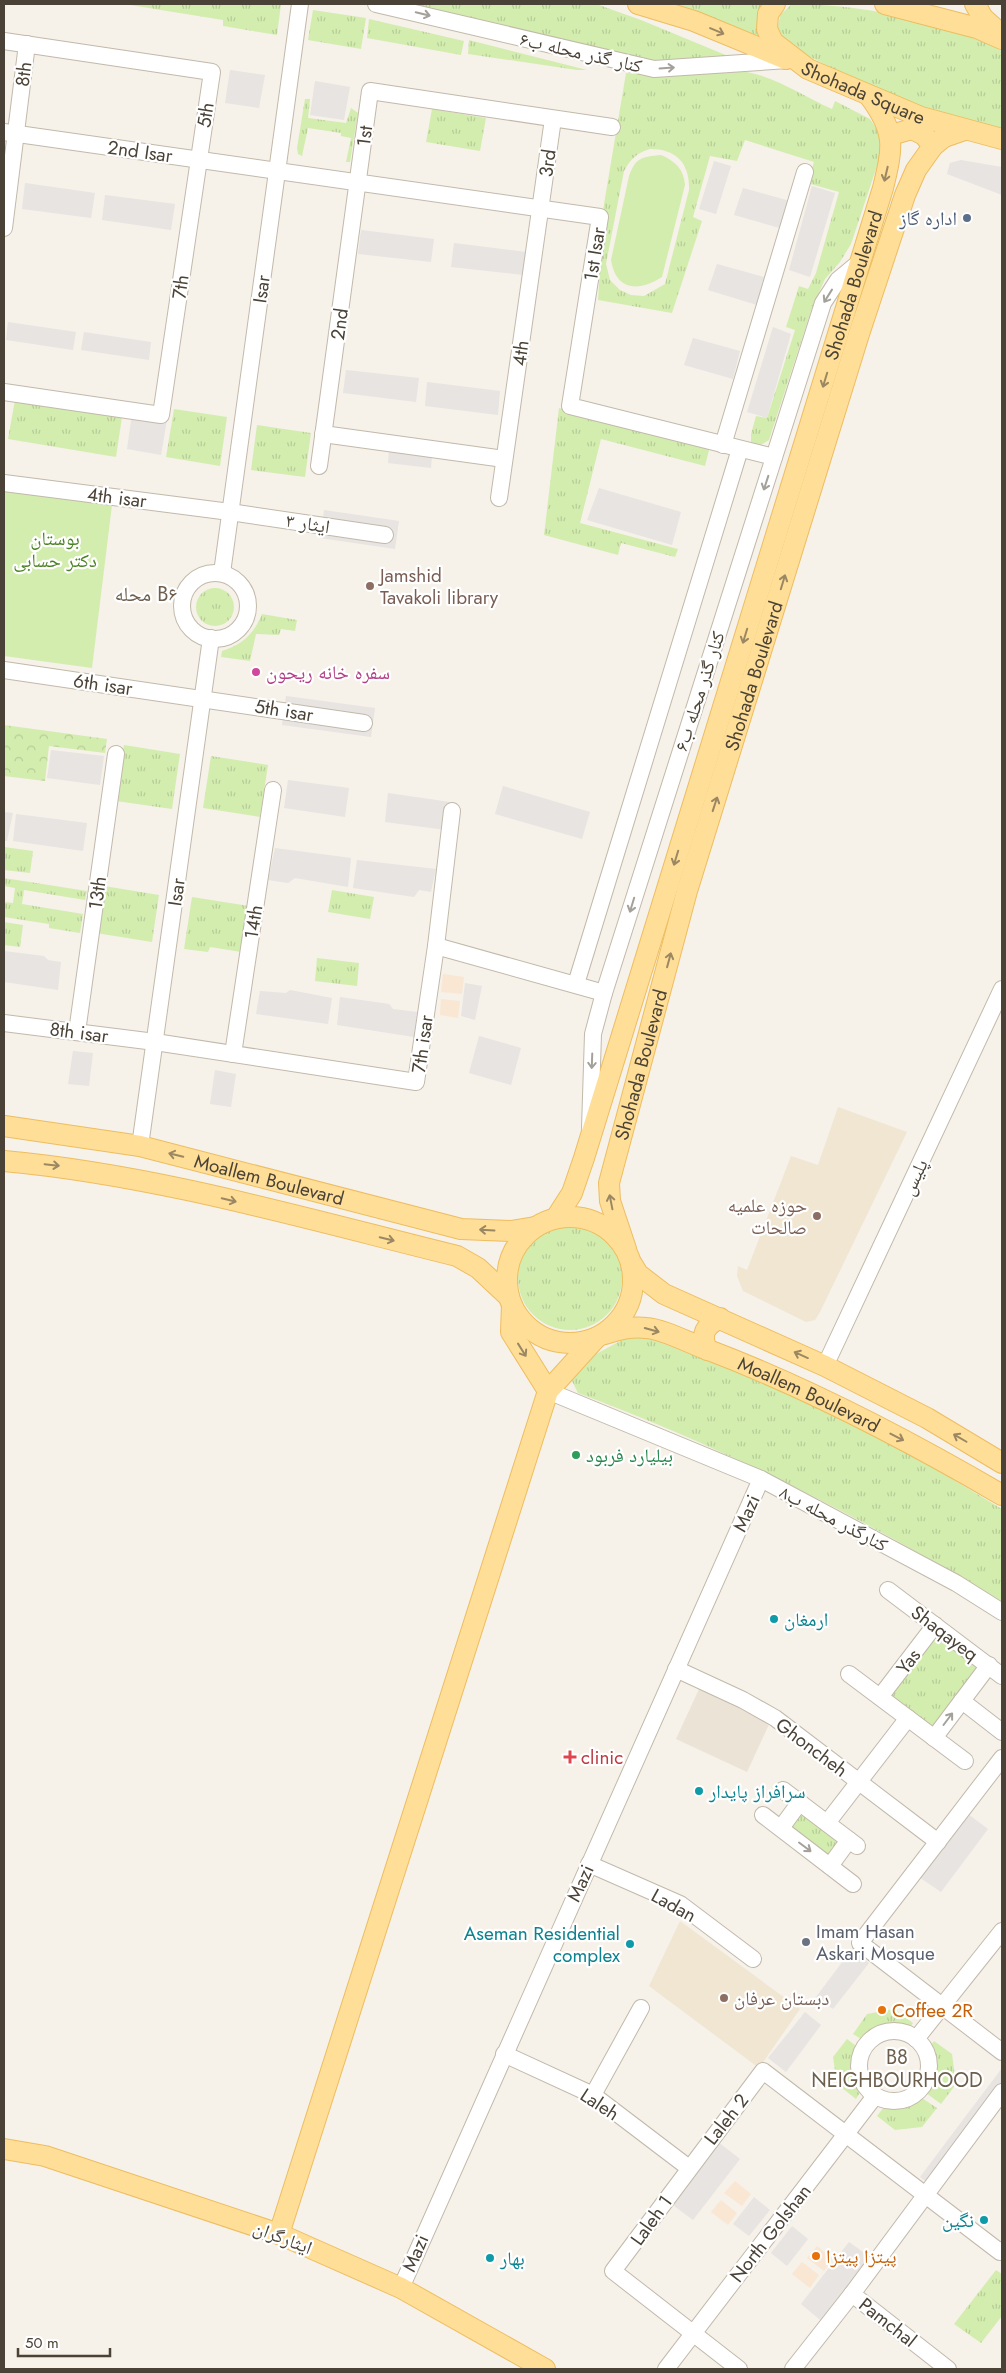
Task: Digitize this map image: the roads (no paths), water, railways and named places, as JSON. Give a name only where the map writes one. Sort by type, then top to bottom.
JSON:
[{"type":"main road","points":[[638,4],[694,21],[790,60],[808,70]]},
{"type":"main road","name":"Shohada Square","points":[[775,4],[768,14],[767,29],[773,42],[808,70],[921,117],[1002,140]]},
{"type":"main road","points":[[975,4],[983,18],[1002,37]]},
{"type":"main road","points":[[901,5],[1002,37]]},
{"type":"main road","name":"Shohada Boulevard","points":[[556,1218],[572,1193],[587,1149],[861,261],[890,158],[890,135],[884,116],[870,97]]},
{"type":"main road","points":[[890,135],[912,129],[924,135],[933,146]]},
{"type":"main road","name":"Shohada Boulevard","points":[[629,1256],[610,1201],[609,1183],[687,891],[738,732],[856,344],[905,195],[916,170],[933,146],[944,137],[964,130]]},
{"type":"main road","points":[[718,725],[738,732]]},
{"type":"main road","name":"Moallem Boulevard","points":[[4,1126],[140,1146],[461,1229],[510,1231],[535,1226]]},
{"type":"main road","points":[[587,1149],[613,1168]]},
{"type":"main road","name":"Moallem Boulevard","points":[[4,1160],[58,1166],[201,1193],[457,1256],[478,1268],[510,1301]]},
{"type":"main road","points":[[279,2234],[548,1391],[600,1336],[617,1323],[629,1303],[634,1280],[629,1256],[616,1236],[603,1226],[580,1218],[556,1218],[535,1226],[523,1237],[514,1250],[508,1265],[506,1281],[510,1301],[511,1332],[548,1391]]},
{"type":"main road","points":[[457,1256],[464,1239],[461,1229]]},
{"type":"main road","name":"Moallem Boulevard","points":[[629,1256],[638,1274],[664,1294],[825,1366],[927,1418],[1002,1463]]},
{"type":"main road","points":[[510,1301],[523,1322],[538,1335],[557,1342],[576,1343],[600,1336]]},
{"type":"main road","points":[[708,1350],[703,1340],[703,1333],[710,1324],[720,1318]]},
{"type":"main road","name":"Moallem Boulevard","points":[[600,1336],[629,1327],[648,1328],[708,1350],[790,1384],[853,1414],[1002,1495]]},
{"type":"main road","name":"ایثارگران","points":[[4,2149],[45,2156],[279,2234],[401,2288],[545,2369]]},
{"type":"street","name":"Isar","points":[[222,573],[300,4]]},
{"type":"street","name":"کنار گذر محله ب۶","points":[[376,4],[654,69],[790,60]]},
{"type":"street","points":[[4,41],[27,44]]},
{"type":"street","name":"5th","points":[[27,44],[212,72],[198,159]]},
{"type":"street","name":"8th","points":[[4,228],[10,133],[27,44]]},
{"type":"street","name":"1st","points":[[359,182],[370,91],[553,119]]},
{"type":"street","points":[[553,119],[612,127]]},
{"type":"street","name":"3rd","points":[[540,208],[553,119]]},
{"type":"street","name":"2nd Isar","points":[[10,133],[277,169]]},
{"type":"street","name":"7th","points":[[4,392],[161,415],[198,159]]},
{"type":"street","name":"1st Isar","points":[[277,169],[600,217],[570,406],[774,457]]},
{"type":"street","points":[[723,445],[805,172]]},
{"type":"street","name":"2nd","points":[[318,466],[359,182]]},
{"type":"street","name":"4th","points":[[499,498],[540,208]]},
{"type":"street","name":"کنار گذر محله ب۶","points":[[587,1149],[593,1034],[604,993],[823,302],[838,280],[861,261]]},
{"type":"street","points":[[323,434],[504,459]]},
{"type":"street","points":[[576,984],[740,449]]},
{"type":"street","name":"4th isar","points":[[4,482],[230,512]]},
{"type":"street","name":"ایثار ۳","points":[[230,512],[385,535]]},
{"type":"street","points":[[211,573],[222,573],[232,577],[241,584],[246,594],[247,614],[238,630],[230,635],[211,638],[201,635],[189,625],[183,611],[183,600],[192,582],[211,573]]},
{"type":"street","name":"Isar","points":[[140,1146],[211,638]]},
{"type":"street","name":"6th isar","points":[[4,670],[203,698]]},
{"type":"street","name":"5th isar","points":[[203,698],[364,722]]},
{"type":"street","name":"13th","points":[[77,1032],[116,754]]},
{"type":"street","name":"14th","points":[[233,1054],[273,790]]},
{"type":"street","points":[[452,810],[436,946],[604,993]]},
{"type":"street","name":"7th isar","points":[[155,1042],[416,1082],[436,946]]},
{"type":"street","name":"پلیس","points":[[825,1366],[1002,989]]},
{"type":"street","name":"8th isar","points":[[4,1022],[155,1042]]},
{"type":"street","name":"کنارگذر محله ب۸","points":[[548,1391],[761,1479],[956,1583],[1002,1612]]},
{"type":"street","name":"Mazi","points":[[401,2288],[761,1479]]},
{"type":"street","name":"Shaqayeq","points":[[888,1590],[1002,1676]]},
{"type":"street","name":"Yas","points":[[880,1697],[935,1625]]},
{"type":"street","points":[[934,1738],[988,1665]]},
{"type":"street","name":"Ghoncheh","points":[[676,1669],[743,1700],[775,1718],[938,1842]]},
{"type":"street","points":[[849,1674],[965,1761]]},
{"type":"street","points":[[962,1701],[1002,1732]]},
{"type":"street","points":[[827,1823],[908,1718]]},
{"type":"street","points":[[1002,1758],[860,1943],[1002,2052]]},
{"type":"street","points":[[783,1790],[853,1843],[830,1866]]},
{"type":"street","points":[[780,1828],[800,1802]]},
{"type":"street","points":[[764,1815],[853,1884]]},
{"type":"street","name":"Ladan","points":[[589,1864],[680,1904],[753,1959]]},
{"type":"street","points":[[916,2039],[1002,1931]]},
{"type":"street","points":[[593,2096],[640,2008]]},
{"type":"street","points":[[897,2031],[908,2034],[916,2039],[925,2050],[929,2061],[929,2072],[925,2083],[918,2092],[908,2099],[897,2102],[885,2101],[875,2096],[865,2088],[860,2078],[858,2066],[865,2044],[874,2036],[885,2032],[897,2031]]},
{"type":"street","name":"Laleh","points":[[504,2054],[593,2096],[688,2168]]},
{"type":"street","name":"Laleh 2","points":[[688,2168],[764,2071],[847,2133]]},
{"type":"street","points":[[793,2369],[852,2294],[1002,2092]]},
{"type":"street","name":"North Golshan","points":[[666,2369],[875,2096]]},
{"type":"street","points":[[847,2133],[1000,2252],[1002,2250]]},
{"type":"street","name":"Laleh 1","points":[[688,2168],[613,2271],[692,2334]]},
{"type":"street","name":"Pamchal","points":[[852,2294],[948,2369]]},
{"type":"street","points":[[692,2334],[739,2369]]},
{"type":"place","name":"اداره گاز","points":[[967,218]]},
{"type":"place","name":"Jamshid Tavakoli library","points":[[370,586]]},
{"type":"place","name":"سفره خانه ریحون","points":[[256,672]]},
{"type":"place","name":"حوزه علمیه صالحات","points":[[817,1216]]},
{"type":"place","name":"بیلیارد فربود","points":[[576,1455]]},
{"type":"place","name":"ارمغان","points":[[774,1619]]},
{"type":"place","name":"clinic","points":[[570,1757]]},
{"type":"place","name":"سرافراز پایدار","points":[[699,1791]]},
{"type":"place","name":"Imam Hasan Askari Mosque","points":[[806,1942]]},
{"type":"place","name":"Aseman Residential complex","points":[[630,1944]]},
{"type":"place","name":"دبستان عرفان","points":[[724,1998]]},
{"type":"place","name":"Coffee 2R","points":[[882,2010]]},
{"type":"place","name":"نگین","points":[[984,2220]]},
{"type":"place","name":"پیتزا پیتزا","points":[[816,2256]]},
{"type":"place","name":"بهار","points":[[490,2258]]},
{"type":"district","name":"محله B۶","points":[[146,594]]},
{"type":"district","name":"B8 NEIGHBOURHOOD","points":[[897,2068]]},
{"type":"park label","name":"بوستان دکتر حسابی","points":[[55,549]]}]
